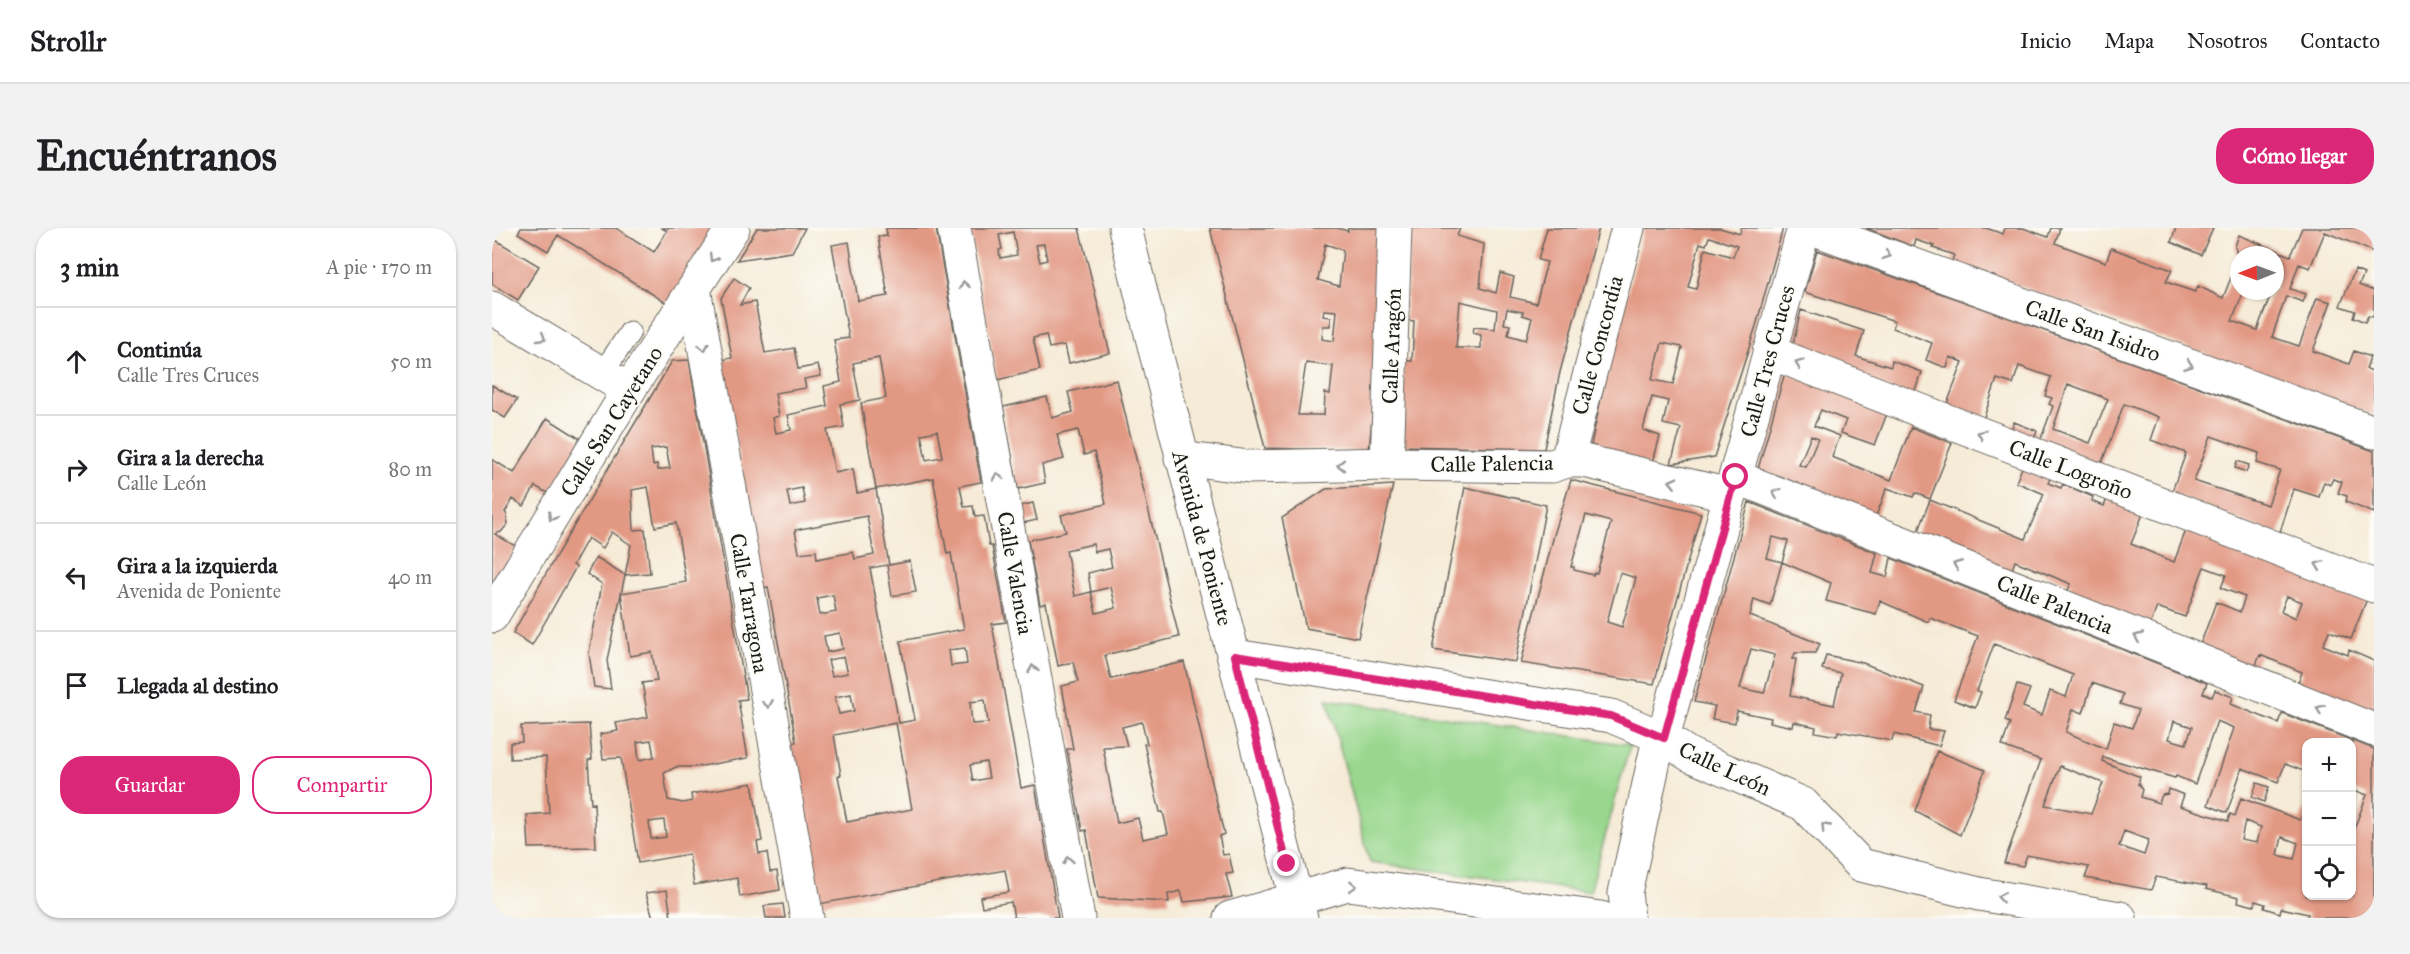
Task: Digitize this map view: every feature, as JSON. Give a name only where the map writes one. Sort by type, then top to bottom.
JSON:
[{"type":"street","name":"Calle San Cayetano","points":[[492,616],[615,382],[694,289],[732,228]]},
{"type":"street","name":"Calle Valencia","points":[[954,228],[1078,918]]},
{"type":"street","name":"Avenida de Poniente","points":[[1125,228],[1180,458],[1235,656],[1299,909]]},
{"type":"street","name":"Calle Aragón","points":[[1387,464],[1395,228]]},
{"type":"street","name":"Calle Concordia","points":[[1567,461],[1628,228]]},
{"type":"street","name":"Calle Tres Cruces","points":[[1628,918],[1625,893],[1656,752],[1664,738],[1803,228]]},
{"type":"street","name":"Calle San Isidro","points":[[1812,228],[2374,432]]},
{"type":"street","name":"Calle Tarragona","points":[[694,289],[807,918]]},
{"type":"street","points":[[492,308],[615,382]]},
{"type":"street","name":"Calle Logroño","points":[[1769,352],[2374,586]]},
{"type":"street","name":"Calle Palencia","points":[[1180,458],[1249,467],[1387,464],[1552,466],[1567,461],[1584,461],[1733,486],[2374,730]]},
{"type":"street","name":"Calle Palencia","points":[[1192,499],[1249,467]]},
{"type":"street","name":"Calle León","points":[[1235,656],[1611,716],[1664,738],[1690,755],[1803,804],[1861,865],[1979,894],[2120,918]]},
{"type":"street","points":[[1230,918],[1299,909],[1348,885],[1601,918]]},
{"type":"lane","points":[[615,382],[630,332]]},
{"type":"green space","points":[[1327,699],[1630,745],[1590,892],[1370,862]]},
{"type":"building","points":[[521,228],[616,228],[654,252],[667,231],[662,228],[716,228],[668,304],[558,235],[548,251],[518,233]]},
{"type":"building","points":[[757,228],[805,228],[792,252],[737,260]]},
{"type":"building","points":[[886,228],[936,228],[981,482],[960,486],[964,507],[973,506],[975,517],[984,516],[989,546],[992,546],[1006,622],[992,624],[1021,788],[1035,785],[1058,918],[1014,918],[1011,902],[982,907],[980,897],[1009,892],[1005,870],[819,904],[790,743],[796,742],[768,587],[763,588],[721,360],[732,358],[721,298],[734,278],[749,288],[740,305],[755,302],[765,353],[794,348],[798,369],[818,365],[821,376],[804,379],[806,388],[775,393],[779,416],[773,418],[776,433],[791,430],[788,415],[827,406],[824,386],[841,382],[834,340],[849,338],[832,245],[849,242],[858,301],[888,296],[878,237],[887,236]],"holes":[[[879,358],[886,398],[861,403],[876,489],[857,493],[853,469],[835,473],[827,430],[844,427],[840,404],[860,400],[853,363]],[[937,431],[942,457],[926,460],[921,434]],[[933,478],[947,554],[951,553],[964,629],[900,641],[915,720],[899,723],[870,568],[887,565],[892,596],[916,592],[910,561],[889,565],[876,489]],[[802,488],[805,503],[790,506],[787,491]],[[867,516],[874,555],[855,559],[853,552],[817,559],[816,551],[799,553],[795,530]],[[833,595],[836,612],[820,615],[817,598]],[[840,633],[843,649],[827,652],[824,636]],[[965,648],[967,664],[951,666],[949,650]],[[844,657],[848,673],[832,676],[828,660]],[[851,694],[854,711],[839,714],[835,697]],[[985,700],[988,723],[972,724],[970,702]],[[896,723],[912,809],[847,822],[838,776],[841,775],[834,735]],[[986,762],[989,778],[973,781],[970,765]]]},
{"type":"building","points":[[970,228],[1079,228],[1110,353],[1069,363],[1065,345],[1049,348],[1046,335],[1033,338],[1040,370],[997,380]],"holes":[[[1013,232],[1017,255],[1000,258],[999,250],[1002,249],[999,235]],[[1044,244],[1047,260],[1040,262],[1036,245]]]},
{"type":"building","points":[[1210,228],[1337,228],[1348,231],[1348,228],[1389,228],[1369,451],[1265,448]],"holes":[[[1325,244],[1343,250],[1339,286],[1318,280]],[[1324,310],[1337,311],[1334,341],[1322,339],[1323,326],[1331,326],[1331,317],[1323,316]],[[1306,363],[1333,366],[1330,394],[1325,393],[1324,415],[1298,415]]]},
{"type":"building","points":[[1411,228],[1460,228],[1457,236],[1484,244],[1480,288],[1496,293],[1500,273],[1514,277],[1510,297],[1536,303],[1547,262],[1538,260],[1547,228],[1599,228],[1560,372],[1544,449],[1399,446],[1404,361],[1412,361],[1414,321],[1405,320]],"holes":[[[1460,301],[1497,310],[1495,329],[1474,327],[1473,333],[1481,335],[1481,348],[1456,348]],[[1507,309],[1523,312],[1522,315],[1532,318],[1526,340],[1508,335],[1510,325],[1504,324]]]},
{"type":"building","points":[[1644,228],[1720,228],[1740,234],[1741,228],[1783,228],[1756,326],[1714,457],[1671,464],[1681,428],[1663,424],[1668,401],[1652,397],[1643,430],[1660,436],[1652,466],[1591,445],[1604,384]],"holes":[[[1709,237],[1737,246],[1733,257],[1705,249],[1696,289],[1688,287],[1700,243],[1706,245]],[[1662,343],[1682,347],[1673,384],[1652,380]]]},
{"type":"building","points":[[1866,228],[1986,228],[2003,234],[2005,228],[2023,228],[2048,237],[2051,228],[2060,228],[2055,243],[2106,262],[2111,248],[2172,270],[2166,282],[2195,292],[2198,286],[2223,298],[2230,280],[2230,300],[2240,300],[2232,321],[2257,330],[2269,300],[2284,300],[2284,254],[2290,256],[2302,228],[2374,228],[2374,252],[2325,232],[2310,268],[2299,264],[2290,289],[2306,294],[2303,302],[2286,296],[2272,337],[2299,346],[2317,298],[2331,302],[2313,351],[2349,364],[2354,351],[2370,357],[2366,369],[2374,371],[2374,416],[1952,261],[1954,255],[1933,248],[1934,246],[1916,240],[1914,247]]},
{"type":"building","points":[[2176,228],[2213,228],[2201,255],[2171,242]]},
{"type":"building","points":[[2239,235],[2266,246],[2235,246]]},
{"type":"building","points":[[492,238],[539,266],[518,300],[492,284]]},
{"type":"building","points":[[1817,250],[2374,451],[2374,513],[2346,502],[2347,496],[2338,493],[2342,482],[2333,479],[2330,485],[2324,482],[2319,497],[2294,489],[2279,535],[2171,494],[2186,453],[2151,440],[2159,417],[2124,404],[2100,467],[2039,444],[2053,406],[2049,404],[2052,398],[2045,396],[2051,377],[2019,366],[2013,384],[1997,379],[1982,423],[1945,409],[1963,362],[1950,357],[1947,368],[1926,360],[1932,343],[1893,328],[1895,321],[1805,292]],"holes":[[[2068,384],[2108,399],[2090,443],[2053,429]],[[2211,436],[2259,453],[2257,463],[2280,470],[2268,505],[2194,481]]]},
{"type":"building","points":[[2355,270],[2364,274],[2359,285],[2374,291],[2374,315],[2373,317],[2368,316],[2365,322],[2353,317],[2355,311],[2340,306]]},
{"type":"building","points":[[1801,310],[1864,331],[1856,356],[1891,367],[1892,361],[1922,372],[1914,398],[1791,352]]},
{"type":"building","points":[[689,360],[747,699],[738,700],[748,758],[696,767],[676,767],[664,773],[668,800],[683,803],[692,801],[691,794],[752,783],[762,841],[757,842],[759,854],[767,853],[770,872],[777,871],[780,890],[740,897],[737,878],[694,885],[689,854],[638,863],[621,758],[603,759],[600,734],[618,731],[616,723],[648,717],[642,683],[657,681],[652,652],[630,656],[621,594],[607,660],[611,689],[594,687],[589,653],[602,584],[587,574],[596,557],[625,575],[631,545],[612,532],[603,548],[588,538],[573,565],[576,567],[532,645],[513,633],[557,554],[672,361]],"holes":[[[666,447],[670,468],[658,470],[657,464],[653,465],[651,449]],[[648,487],[655,527],[676,523],[686,582],[621,593],[625,575],[650,573],[645,529],[634,530],[632,490]],[[651,740],[654,757],[639,760],[637,742]],[[664,820],[666,837],[651,839],[649,822]]]},
{"type":"building","points":[[1785,372],[1888,411],[1875,445],[1841,433],[1846,420],[1821,410],[1814,426],[1840,436],[1832,457],[1891,480],[1911,427],[1952,443],[1930,499],[1915,493],[1913,497],[1887,488],[1876,516],[1758,469]],"holes":[[[1811,436],[1818,439],[1806,467],[1799,465]]]},
{"type":"building","points":[[1117,380],[1179,637],[1105,655],[1111,679],[1184,662],[1224,834],[1219,836],[1223,855],[1229,854],[1233,873],[1226,874],[1232,897],[1184,902],[1181,891],[1168,894],[1169,902],[1098,898],[1086,830],[1082,831],[1067,749],[1073,749],[1062,686],[1078,682],[1073,662],[1058,666],[1046,603],[1040,605],[1028,540],[1066,532],[1061,515],[1106,504],[1094,452],[1084,455],[1078,430],[1057,435],[1064,459],[1042,465],[1045,483],[1018,489],[1003,407],[1047,397],[1052,418],[1073,412],[1068,392]],"holes":[[[1093,544],[1095,552],[1108,549],[1112,567],[1088,573],[1091,592],[1075,596],[1066,550]],[[1111,587],[1116,608],[1096,613],[1091,592]],[[1142,722],[1147,744],[1144,744],[1160,812],[1163,812],[1168,834],[1143,839],[1138,818],[1117,823],[1103,747],[1127,746],[1122,727]]]},
{"type":"building","points":[[492,385],[517,400],[505,418],[492,410]]},
{"type":"building","points":[[547,418],[582,440],[549,494],[535,486],[524,506],[513,499],[505,512],[508,524],[501,532],[495,534],[517,547],[494,584],[492,583],[492,459],[514,473]]},
{"type":"building","points":[[2014,422],[2037,431],[2033,442],[2010,434]]},
{"type":"building","points":[[2237,461],[2249,465],[2246,472],[2235,468]]},
{"type":"building","points":[[2024,463],[2052,474],[2048,483],[2061,488],[2063,484],[2093,497],[2092,501],[2104,506],[2109,495],[2145,509],[2131,544],[2174,562],[2188,525],[2369,594],[2351,639],[2329,631],[2323,645],[2348,655],[2349,650],[2374,661],[2374,717],[2297,687],[2302,672],[2260,655],[2254,670],[2199,648],[2216,602],[2240,612],[2245,597],[2221,588],[2226,575],[2204,567],[2185,617],[2157,607],[2149,628],[2066,594],[2071,584],[2015,561],[2011,572],[1917,533],[1930,500],[2025,539],[2044,494],[2016,482]],"holes":[[[2287,596],[2302,602],[2296,618],[2281,611]]]},
{"type":"building","points":[[1571,480],[1701,513],[1654,684],[1521,663],[1554,535]],"holes":[[[1586,515],[1611,522],[1597,573],[1593,575],[1571,567]],[[1620,573],[1636,578],[1622,627],[1607,622]]]},
{"type":"building","points":[[1393,485],[1358,638],[1306,628],[1282,518],[1326,489]]},
{"type":"building","points":[[1465,487],[1546,505],[1516,662],[1433,650]]},
{"type":"building","points":[[1749,502],[1877,553],[1872,573],[1887,577],[1891,558],[2207,683],[2203,693],[2212,697],[2215,690],[2233,697],[2231,704],[2278,723],[2282,713],[2346,738],[2302,738],[2302,770],[2285,764],[2278,782],[2242,768],[2227,813],[2208,805],[2234,728],[2217,721],[2195,784],[2176,776],[2175,778],[2103,757],[2102,761],[2140,777],[2138,784],[2142,790],[2140,797],[2159,803],[2162,795],[2168,794],[2169,789],[2184,795],[2180,806],[2228,821],[2230,814],[2235,816],[2241,798],[2300,820],[2302,814],[2302,900],[2356,900],[2356,824],[2367,795],[2356,791],[2356,742],[2374,749],[2374,918],[2306,918],[2308,914],[2281,908],[2280,913],[2264,908],[2265,904],[2255,901],[2254,906],[2238,902],[2239,897],[2206,889],[2207,886],[2156,877],[2151,890],[2085,878],[2089,867],[2027,855],[2023,866],[2004,863],[2041,760],[2002,746],[2010,723],[2005,721],[2017,685],[2030,689],[2023,707],[2042,715],[2050,691],[2066,697],[2073,675],[1994,644],[1977,691],[1981,692],[1975,708],[1954,700],[1978,636],[1930,618],[1928,622],[1880,601],[1876,614],[1826,601],[1831,583],[1782,562],[1770,605],[1754,599],[1750,616],[1820,644],[1815,653],[1795,653],[1790,696],[1834,705],[1841,673],[1822,669],[1826,655],[1863,663],[1924,687],[1916,712],[1930,715],[1928,729],[1944,731],[1939,746],[1894,734],[1892,741],[1838,731],[1837,736],[1815,732],[1816,727],[1794,722],[1793,727],[1770,722],[1771,718],[1737,711],[1735,723],[1712,719],[1715,706],[1694,702]],"holes":[[[1773,537],[1788,541],[1782,562],[1767,558]],[[1751,649],[1775,655],[1764,693],[1740,688]],[[2092,683],[2123,694],[2120,704],[2138,710],[2132,728],[2114,722],[2106,749],[2066,732],[2073,709],[2083,713]],[[2174,721],[2192,727],[2186,744],[2169,739]],[[2060,766],[2103,783],[2091,814],[2045,805]],[[2245,821],[2261,827],[2257,843],[2241,840]],[[2124,831],[2149,840],[2144,855],[2119,846]],[[2282,837],[2298,843],[2294,859],[2278,855]]]},
{"type":"building","points":[[1033,503],[1037,520],[1023,523],[1020,506]]},
{"type":"building","points":[[589,724],[592,759],[588,760],[591,804],[594,803],[596,847],[529,848],[527,815],[549,813],[546,757],[510,759],[510,743],[522,742],[521,726]]},
{"type":"building","points":[[1937,751],[1985,770],[1960,835],[1915,811]]},
{"type":"building","points":[[2257,783],[2269,787],[2264,802],[2252,797]]},
{"type":"building","points":[[667,890],[671,918],[653,918],[646,893]]},
{"type":"building","points":[[783,904],[785,918],[766,918],[764,906]]},
{"type":"route","points":[[1287,864],[1235,656],[1611,716],[1664,738],[1736,477]]}]
